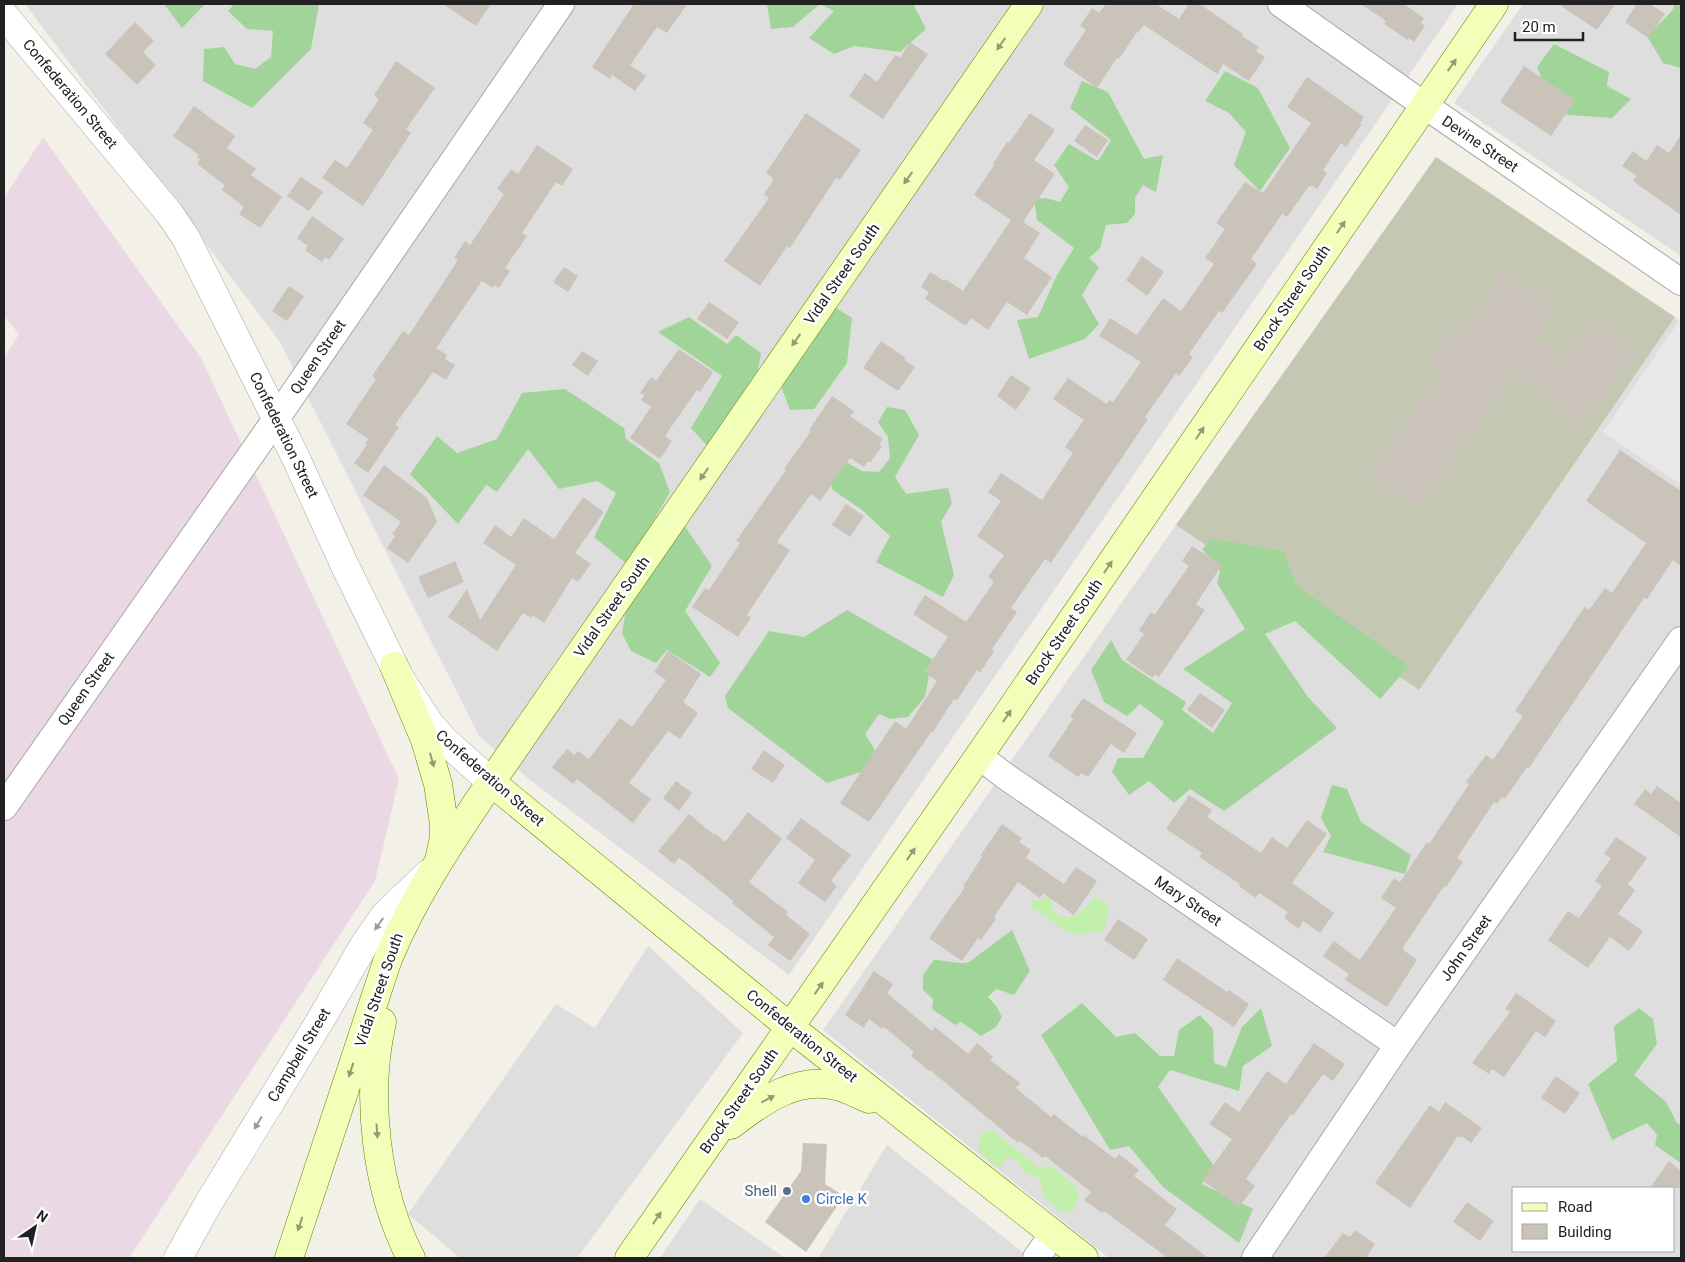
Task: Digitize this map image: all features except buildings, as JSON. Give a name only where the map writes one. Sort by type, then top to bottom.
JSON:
[{"type":"main road","name":"Vidal Street South","points":[[289,1258],[385,968],[401,927],[419,893],[491,782],[1029,4]]},
{"type":"main road","name":"Brock Street South","points":[[629,1258],[979,756],[1494,4]]},
{"type":"main road","points":[[394,666],[425,740],[438,784],[444,837],[437,864]]},
{"type":"main road","name":"Confederation Street","points":[[491,782],[791,1028],[1084,1258]]},
{"type":"main road","points":[[401,927],[374,1065],[374,1091],[378,1140],[385,1188],[399,1232],[411,1258]]},
{"type":"main road","points":[[714,1137],[756,1106],[789,1088],[804,1084],[839,1086],[904,1116]]},
{"type":"street","name":"Queen Street","points":[[4,807],[276,418],[561,4]]},
{"type":"street","name":"Devine Street","points":[[1281,4],[1424,106],[1681,282]]},
{"type":"street","name":"Confederation Street","points":[[4,14],[178,225],[197,257],[394,666],[413,700],[445,741],[491,782]]},
{"type":"street","name":"John Street","points":[[1255,1258],[1398,1045],[1681,640]]},
{"type":"street","name":"Mary Street","points":[[979,756],[1005,776],[1398,1045]]},
{"type":"street","name":"Campbell Street","points":[[178,1258],[208,1204],[320,1021],[364,945],[385,915],[437,864]]},
{"type":"street","points":[[1036,1258],[1053,1234]]},
{"type":"shaded area","points":[[25,4],[1458,4],[789,975],[530,780],[479,736],[280,342]]},
{"type":"shaded area","points":[[1523,4],[1681,4],[1681,256],[1454,103]]},
{"type":"shaded area","points":[[43,137],[201,358],[399,779],[375,881],[129,1258],[4,1258],[4,358],[19,334],[4,316],[4,198]]},
{"type":"shaded area","points":[[1436,157],[1675,317],[1419,690],[1176,525]]},
{"type":"shaded area","points":[[1675,317],[1681,322],[1681,1258],[1109,1258],[823,1030],[1176,525],[1419,690]]},
{"type":"shaded area","points":[[1681,318],[1681,485],[1603,432]]},
{"type":"shaded area","points":[[648,946],[743,1033],[577,1258],[460,1258],[408,1214],[556,1004],[595,1028]]},
{"type":"shaded area","points":[[887,1145],[1030,1258],[818,1258]]},
{"type":"shaded area","points":[[700,1199],[785,1258],[660,1258]]},
{"type":"green space","points":[[164,4],[205,4],[182,28]]},
{"type":"green space","points":[[234,4],[319,4],[311,49],[252,108],[203,81],[204,49],[224,47],[235,64],[255,69],[271,57],[273,31],[247,29],[228,11]]},
{"type":"green space","points":[[767,4],[820,4],[793,27],[771,29]]},
{"type":"green space","points":[[820,4],[913,4],[926,29],[900,52],[854,46],[834,54],[809,38],[834,11]]},
{"type":"green space","points":[[1675,4],[1681,4],[1681,68],[1663,63],[1647,36],[1672,11]]},
{"type":"green space","points":[[1554,44],[1609,72],[1607,86],[1631,99],[1612,118],[1557,114],[1537,67]]},
{"type":"green space","points":[[1225,71],[1258,88],[1290,148],[1260,191],[1234,165],[1246,132],[1229,113],[1205,101]]},
{"type":"green space","points":[[1082,81],[1108,92],[1144,159],[1163,155],[1156,192],[1143,185],[1135,198],[1135,214],[1127,223],[1106,225],[1100,248],[1089,258],[1099,267],[1082,295],[1099,324],[1085,339],[1029,359],[1017,320],[1038,317],[1057,275],[1074,248],[1037,220],[1034,199],[1046,198],[1060,202],[1069,187],[1054,165],[1069,144],[1098,161],[1111,140],[1070,108]]},
{"type":"green space","points":[[830,304],[852,318],[847,363],[814,409],[790,410],[779,381]]},
{"type":"green space","points":[[689,317],[727,344],[736,335],[761,353],[757,376],[710,449],[691,428],[722,376],[658,332]]},
{"type":"green space","points":[[565,389],[624,428],[626,439],[659,463],[670,492],[628,565],[594,537],[616,493],[597,481],[559,489],[528,449],[497,492],[486,485],[458,524],[410,474],[437,436],[457,453],[497,439],[522,393]]},
{"type":"green space","points":[[887,407],[905,410],[919,435],[895,477],[906,494],[948,488],[952,503],[941,522],[954,575],[943,597],[876,562],[890,536],[862,510],[833,490],[826,473],[837,457],[862,471],[879,472],[890,458],[888,437],[878,422]]},
{"type":"green space","points":[[684,525],[712,566],[685,611],[720,663],[710,677],[667,650],[656,663],[631,651],[622,633],[626,609]]},
{"type":"green space","points":[[1212,539],[1283,551],[1297,586],[1409,666],[1380,699],[1295,621],[1265,634],[1308,697],[1337,728],[1224,811],[1190,789],[1174,803],[1149,781],[1129,795],[1112,772],[1118,758],[1143,758],[1164,722],[1140,704],[1127,716],[1104,702],[1091,670],[1111,640],[1122,660],[1186,702],[1182,710],[1213,733],[1232,703],[1183,669],[1245,629],[1217,583],[1220,571],[1202,549]]},
{"type":"green space","points":[[847,610],[932,659],[925,697],[908,717],[890,719],[879,714],[865,734],[879,757],[870,769],[827,783],[728,708],[725,696],[769,631],[804,637]]},
{"type":"green space","points":[[1332,785],[1347,789],[1361,822],[1411,855],[1405,874],[1323,852],[1331,836],[1321,818]]},
{"type":"green space","points":[[1044,897],[1051,898],[1053,910],[1060,917],[1075,916],[1096,897],[1109,905],[1104,931],[1072,935],[1030,906],[1033,899],[1040,902]]},
{"type":"green space","points":[[1012,930],[1030,971],[1014,995],[996,989],[988,997],[997,1007],[1002,1017],[996,1027],[981,1036],[961,1022],[955,1025],[932,1009],[933,999],[923,990],[923,975],[934,960],[969,962]]},
{"type":"green space","points":[[1082,1003],[1116,1037],[1135,1033],[1160,1056],[1174,1056],[1179,1030],[1200,1015],[1213,1029],[1214,1063],[1226,1067],[1242,1027],[1261,1008],[1272,1046],[1243,1066],[1239,1091],[1170,1070],[1158,1087],[1214,1166],[1202,1184],[1253,1209],[1239,1243],[1163,1187],[1129,1146],[1110,1150],[1041,1035]]},
{"type":"green space","points":[[1639,1008],[1653,1019],[1657,1044],[1634,1075],[1666,1102],[1677,1123],[1681,1125],[1681,1163],[1655,1145],[1657,1135],[1647,1123],[1612,1140],[1588,1084],[1617,1061],[1614,1026]]},
{"type":"green space","points":[[991,1129],[1040,1169],[1049,1165],[1075,1185],[1079,1195],[1073,1212],[1061,1212],[1043,1196],[1040,1178],[1024,1172],[1019,1163],[1008,1156],[998,1168],[978,1151],[980,1135]]},
{"type":"place","name":"Shell","points":[[787,1191]]},
{"type":"place","name":"Circle K","points":[[806,1199]]}]
